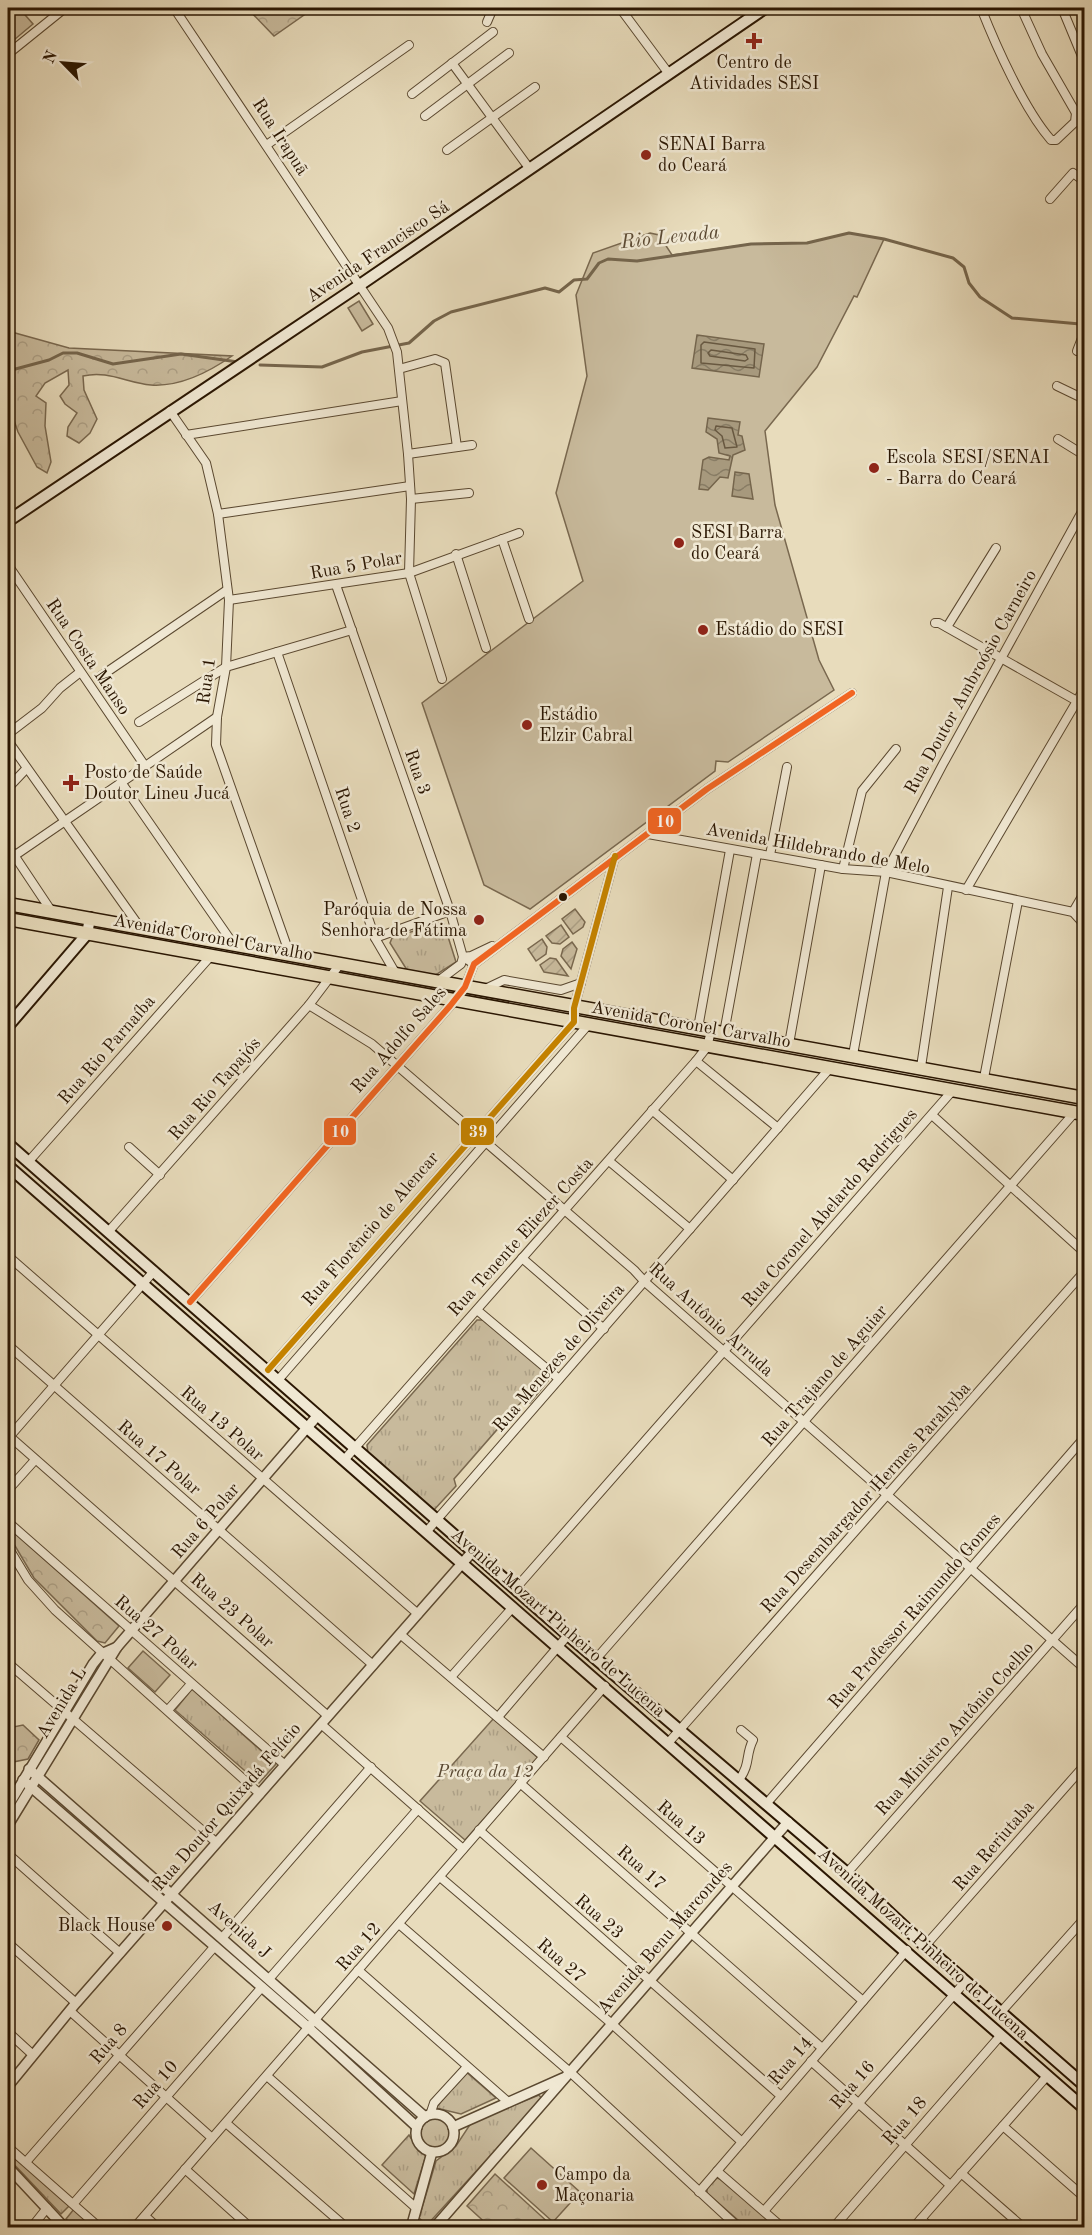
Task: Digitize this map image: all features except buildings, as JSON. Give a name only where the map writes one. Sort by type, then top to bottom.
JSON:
[{"type":"main road","name":"Avenida Francisco Sá","points":[[8,520],[669,74],[750,11],[765,8]]},
{"type":"main road","name":"Avenida Coronel Carvalho","points":[[8,904],[139,926],[574,1008],[853,1054],[1084,1098]]},
{"type":"main road","points":[[8,1026],[87,934],[90,918]]},
{"type":"main road","name":"Avenida Coronel Carvalho","points":[[8,919],[209,958],[330,977],[1080,1113]]},
{"type":"main road","name":"Avenida Mozart Pinheiro de Lucena","points":[[8,1144],[356,1446],[568,1635],[847,1872],[925,1946],[1084,2082]]},
{"type":"main road","name":"Avenida Mozart Pinheiro de Lucena","points":[[8,1166],[907,1950],[1047,2076],[1084,2105]]},
{"type":"street","points":[[8,54],[65,8]]},
{"type":"street","name":"Rua Irapuã","points":[[174,8],[268,144],[388,328],[397,352],[408,454],[411,499],[409,573],[442,679]]},
{"type":"street","points":[[487,22],[493,8]]},
{"type":"street","points":[[620,8],[669,74]]},
{"type":"street","points":[[983,8],[994,40],[1045,133],[1051,140],[1056,140],[1075,122],[1076,113],[1042,54],[1021,8]]},
{"type":"street","points":[[1062,8],[1084,61]]},
{"type":"street","points":[[412,94],[493,32]]},
{"type":"street","points":[[268,144],[409,45]]},
{"type":"street","points":[[425,116],[509,53]]},
{"type":"street","points":[[452,63],[529,168]]},
{"type":"street","points":[[447,150],[535,87]]},
{"type":"street","points":[[1076,113],[1084,107]]},
{"type":"street","points":[[1050,199],[1073,173],[1084,181]]},
{"type":"street","points":[[1077,351],[1084,333]]},
{"type":"street","points":[[399,369],[435,359],[442,360],[448,367],[457,447]]},
{"type":"street","points":[[1057,386],[1084,399]]},
{"type":"street","points":[[186,435],[402,401]]},
{"type":"street","name":"Rua 1","points":[[170,411],[209,471],[218,514],[229,600],[226,667],[217,717],[216,746],[290,955]]},
{"type":"street","points":[[1058,439],[1084,455]]},
{"type":"street","points":[[408,454],[472,445]]},
{"type":"street","points":[[218,514],[410,486]]},
{"type":"street","points":[[411,499],[469,494]]},
{"type":"street","name":"Rua Doutor Ambroósio Carneiro","points":[[853,1054],[886,872],[1084,508]]},
{"type":"street","name":"Rua 5 Polar","points":[[229,600],[409,573],[456,554],[519,534]]},
{"type":"street","points":[[502,539],[529,619]]},
{"type":"street","points":[[947,627],[996,548]]},
{"type":"street","points":[[456,554],[486,648]]},
{"type":"street","name":"Rua Costa Manso","points":[[8,565],[79,673],[145,766]]},
{"type":"street","name":"Rua 3","points":[[336,585],[450,911],[463,957]]},
{"type":"street","points":[[101,676],[227,590]]},
{"type":"street","points":[[935,623],[1002,656],[1081,703]]},
{"type":"street","points":[[138,722],[226,667],[352,630]]},
{"type":"street","name":"Rua 2","points":[[277,652],[375,938],[396,974]]},
{"type":"street","points":[[8,734],[42,708],[60,688],[79,673]]},
{"type":"street","points":[[966,890],[1081,703],[1084,689]]},
{"type":"street","points":[[463,957],[474,964],[707,789],[852,693]]},
{"type":"street","points":[[14,856],[217,717]]},
{"type":"street","points":[[8,741],[139,926]]},
{"type":"street","points":[[843,869],[862,791],[896,749]]},
{"type":"street","points":[[770,855],[787,767]]},
{"type":"street","points":[[8,788],[26,769]]},
{"type":"street","points":[[121,782],[234,945]]},
{"type":"street","name":"Avenida Hildebrando de Melo","points":[[648,834],[843,869],[886,872],[1073,912]]},
{"type":"street","points":[[8,846],[52,912]]},
{"type":"street","name":"Rua Tenente Eliezer Costa","points":[[345,1459],[707,1047],[704,1029],[730,850]]},
{"type":"street","points":[[724,1033],[757,854]]},
{"type":"street","points":[[574,1022],[574,1008],[615,856]]},
{"type":"street","points":[[789,1044],[821,865]]},
{"type":"street","points":[[921,1067],[948,887]]},
{"type":"street","points":[[1084,893],[1073,912],[1084,924]]},
{"type":"street","points":[[984,1078],[1018,901]]},
{"type":"street","points":[[375,938],[450,911]]},
{"type":"street","points":[[463,957],[500,944]]},
{"type":"street","points":[[437,982],[461,964],[463,957]]},
{"type":"street","name":"Rua Rio Parnaíba","points":[[28,1161],[209,958]]},
{"type":"street","name":"Rua Rio Tapajós","points":[[109,1232],[309,1005],[340,964]]},
{"type":"street","name":"Rua Adolfo Sales","points":[[190,1302],[455,1000],[465,987],[474,964]]},
{"type":"street","name":"Avenida Coronel Carvalho","points":[[483,990],[504,980],[561,990],[581,982]]},
{"type":"street","name":"Rua Antônio Arruda","points":[[309,1005],[372,1044],[634,1270],[804,1424],[1084,1668]]},
{"type":"street","name":"Rua Florêncio de Alencar","points":[[268,1370],[574,1022]]},
{"type":"street","name":"Rua Florêncio de Alencar","points":[[279,1379],[588,1025]]},
{"type":"street","points":[[696,1061],[778,1128]]},
{"type":"street","name":"Rua Menezes de Oliveira","points":[[427,1532],[830,1068]]},
{"type":"street","name":"Rua Coronel Abelardo Rodrigues","points":[[516,1588],[953,1090]]},
{"type":"street","points":[[652,1110],[733,1180]]},
{"type":"street","name":"Rua Trajano de Aguiar","points":[[596,1659],[804,1424],[1010,1185],[1080,1113]]},
{"type":"street","points":[[932,1115],[1084,1252]]},
{"type":"street","points":[[129,1147],[160,1174]]},
{"type":"street","points":[[609,1161],[690,1229]]},
{"type":"street","name":"Rua 13 Polar","points":[[8,1256],[418,1614]]},
{"type":"street","points":[[522,1258],[604,1329]]},
{"type":"street","points":[[9,1436],[154,1271]]},
{"type":"street","name":"Rua Desembargador Hermes Parahyba","points":[[669,1742],[888,1497],[1084,1272]]},
{"type":"street","points":[[477,1310],[560,1379]]},
{"type":"street","name":"Rua 17 Polar","points":[[8,1345],[373,1665]]},
{"type":"street","name":"Rua 6 Polar","points":[[105,1657],[117,1647],[176,1581],[318,1415]]},
{"type":"street","name":"Rua 23 Polar","points":[[9,1436],[176,1581],[325,1720],[371,1767],[463,1849]]},
{"type":"street","name":"Rua Professor Raimundo Gomes","points":[[766,1803],[972,1570],[1084,1438]]},
{"type":"street","points":[[8,1490],[35,1460]]},
{"type":"street","name":"Rua 27 Polar","points":[[8,1522],[285,1765]]},
{"type":"street","points":[[8,1547],[35,1588],[105,1657],[168,1710],[260,1794]]},
{"type":"street","name":"Rua Doutor Quixadá Felício","points":[[8,2086],[73,2007],[473,1551]]},
{"type":"street","name":"Rua Ministro Antônio Coelho","points":[[847,1872],[1084,1604]]},
{"type":"street","points":[[451,1677],[513,1607]]},
{"type":"street","points":[[400,1634],[544,1757]]},
{"type":"street","points":[[498,1717],[568,1635]]},
{"type":"street","name":"Avenida L","points":[[8,1825],[27,1783],[29,1768],[64,1712],[105,1657]]},
{"type":"street","name":"Avenida L","points":[[8,1806],[27,1783],[37,1776],[73,1718],[105,1657]]},
{"type":"street","points":[[8,1663],[217,1843]]},
{"type":"street","points":[[168,1710],[191,1684]]},
{"type":"street","name":"Rua 12","points":[[134,2228],[605,1686]]},
{"type":"street","points":[[739,1780],[748,1768],[749,1748],[753,1740],[741,1730]]},
{"type":"street","name":"Rua 13","points":[[561,1737],[863,2001]]},
{"type":"street","name":"Rua Reriutaba","points":[[925,1946],[1084,1766]]},
{"type":"street","points":[[223,1937],[371,1767]]},
{"type":"street","name":"Avenida J","points":[[29,1768],[268,1979],[428,2116]]},
{"type":"street","name":"Avenida J","points":[[27,1783],[309,2028],[417,2127]]},
{"type":"street","name":"Rua 17","points":[[520,1784],[822,2048]]},
{"type":"street","points":[[268,1979],[418,1809]]},
{"type":"street","name":"Avenida Benu Marcondes","points":[[434,2228],[788,1822]]},
{"type":"street","name":"Rua 23","points":[[479,1830],[781,2096]]},
{"type":"street","points":[[8,1854],[120,1953]]},
{"type":"street","name":"Rua 27","points":[[440,1877],[612,2024],[742,2142]]},
{"type":"street","points":[[1001,2012],[1084,1919]]},
{"type":"street","points":[[399,1924],[739,2228]]},
{"type":"street","points":[[8,1943],[73,2007],[118,2056],[212,2138]]},
{"type":"street","name":"Rua 8","points":[[26,2162],[215,1946]]},
{"type":"street","name":"Rua 14","points":[[699,2192],[907,1950]]},
{"type":"street","points":[[358,1970],[507,2102]]},
{"type":"street","name":"Rua 16","points":[[764,2211],[966,1981]]},
{"type":"street","name":"Rua 10","points":[[74,2203],[262,1987]]},
{"type":"street","points":[[8,2032],[33,2055]]},
{"type":"street","name":"Rua 18","points":[[833,2228],[1001,2035]]},
{"type":"street","points":[[811,2061],[950,2185]]},
{"type":"street","points":[[428,2116],[441,2115],[453,2127],[453,2140],[449,2146],[438,2152],[432,2152],[421,2145],[417,2140],[417,2127],[428,2116],[434,2103],[467,2067]]},
{"type":"street","name":"Avenida Benu Marcondes","points":[[453,2127],[568,2074]]},
{"type":"street","points":[[267,2076],[415,2207]]},
{"type":"street","points":[[913,2228],[1047,2076]]},
{"type":"street","points":[[1070,2095],[1084,2082]]},
{"type":"street","points":[[226,2123],[347,2228]]},
{"type":"street","points":[[1003,2126],[1084,2197]]},
{"type":"street","points":[[8,2147],[100,2228]]},
{"type":"street","points":[[411,2228],[432,2152]]},
{"type":"street","points":[[185,2169],[251,2228]]},
{"type":"street","points":[[8,2170],[66,2228]]},
{"type":"street","points":[[717,2171],[783,2228]]},
{"type":"street","points":[[961,2173],[1024,2228]]},
{"type":"street","points":[[31,2228],[47,2208]]},
{"type":"street","points":[[145,2216],[158,2228]]},
{"type":"street","points":[[921,2219],[931,2228]]},
{"type":"green space","points":[[8,8],[19,8],[33,24],[8,45]]},
{"type":"green space","points":[[247,8],[314,8],[274,36]]},
{"type":"green space","name":"SESI Barra do Ceará","points":[[650,233],[659,235],[672,255],[751,244],[807,243],[849,233],[884,239],[857,297],[854,296],[817,367],[765,431],[775,505],[819,660],[834,690],[728,762],[716,761],[715,771],[530,909],[484,885],[422,703],[583,581],[556,493],[587,376],[576,295],[593,253]]},
{"type":"green space","points":[[359,301],[373,324],[362,331],[348,308]]},
{"type":"green space","points":[[8,331],[69,348],[232,356],[204,373],[173,384],[151,385],[109,376],[83,376],[84,390],[97,419],[90,433],[79,443],[67,436],[68,427],[77,413],[65,404],[60,396],[69,385],[68,370],[45,383],[36,396],[46,403],[45,426],[51,462],[47,473],[37,467],[18,432],[8,403]]},
{"type":"green space","points":[[575,909],[585,922],[583,927],[573,934],[562,919]]},
{"type":"green space","points":[[441,922],[444,924],[456,962],[434,976],[407,970],[390,943],[392,938]]},
{"type":"green space","points":[[561,925],[569,937],[560,944],[552,943],[546,936]]},
{"type":"green space","points":[[542,939],[547,947],[546,954],[536,961],[528,949]]},
{"type":"green space","points":[[572,942],[577,949],[571,969],[561,956],[563,949]]},
{"type":"green space","points":[[550,958],[556,959],[568,976],[544,972],[540,965]]},
{"type":"green space","points":[[477,1320],[485,1320],[547,1373],[548,1381],[530,1403],[522,1401],[454,1479],[456,1486],[433,1511],[368,1454],[367,1445]]},
{"type":"green space","points":[[8,1527],[119,1626],[105,1643],[97,1641],[34,1578],[8,1534]]},
{"type":"green space","points":[[143,1651],[170,1675],[155,1692],[128,1668]]},
{"type":"green space","points":[[192,1689],[276,1764],[259,1783],[175,1710]]},
{"type":"green space","name":"Praça da 12","points":[[494,1718],[538,1758],[465,1840],[420,1801]]},
{"type":"green space","points":[[23,1725],[39,1740],[28,1759],[8,1763],[8,1728]]},
{"type":"green space","points":[[465,2071],[496,2098],[461,2114],[436,2108]]},
{"type":"green space","points":[[539,2095],[542,2099],[427,2225],[419,2218],[436,2161],[456,2146],[471,2123]]},
{"type":"green space","points":[[436,2118],[447,2122],[451,2133],[447,2144],[436,2148],[425,2144],[421,2133],[425,2122]]},
{"type":"green space","points":[[409,2135],[419,2151],[426,2155],[414,2194],[382,2165]]},
{"type":"green space","name":"Campo da Maçonaria","points":[[531,2148],[580,2192],[553,2222],[504,2178]]},
{"type":"green space","points":[[8,2152],[69,2206],[61,2214],[8,2158]]},
{"type":"green space","points":[[495,2174],[551,2225],[549,2228],[490,2227],[467,2206]]},
{"type":"green space","points":[[717,2178],[777,2227],[746,2227],[707,2193],[707,2188]]},
{"type":"green space","points":[[74,2209],[94,2227],[74,2227],[66,2219]]},
{"type":"water","points":[[697,335],[764,344],[759,377],[692,368]]},
{"type":"water","points":[[708,418],[740,422],[738,435],[742,436],[745,450],[733,455],[728,478],[720,477],[708,490],[699,489],[703,460],[709,457],[729,460],[730,456],[719,453],[717,439],[706,432]]},
{"type":"water","points":[[735,472],[749,474],[753,499],[732,496]]},
{"type":"waterway","name":"Rio Levada","points":[[260,365],[322,367],[362,352],[409,343],[434,321],[451,312],[545,288],[559,292],[574,280],[587,279],[599,263],[608,259],[637,261],[751,244],[807,243],[849,233],[884,239],[953,258],[964,267],[969,283],[980,297],[1012,318],[1080,324]]},
{"type":"waterway","points":[[8,371],[49,360],[63,353],[77,353],[113,364],[181,354],[238,362]]},
{"type":"transit line","name":"10","points":[[190,1302],[450,1006],[465,987],[474,964],[707,789],[852,693]]},
{"type":"transit line","name":"39","points":[[268,1370],[574,1022],[574,1008],[615,856]]},
{"type":"place","name":"Centro de Atividades SESI","points":[[754,41]]},
{"type":"place","name":"SENAI Barra do Ceará","points":[[646,155]]},
{"type":"place","name":"Escola SESI/SENAI - Barra do Ceará","points":[[874,468]]},
{"type":"place","name":"SESI Barra do Ceará","points":[[679,543]]},
{"type":"place","name":"Estádio do SESI","points":[[703,630]]},
{"type":"place","name":"Estádio Elzir Cabral","points":[[527,725]]},
{"type":"place","name":"Posto de Saúde Doutor Lineu Jucá","points":[[71,783]]},
{"type":"place","name":"Paróquia de Nossa Senhora de Fátima","points":[[479,920]]},
{"type":"place","name":"Black House","points":[[167,1926]]},
{"type":"place","name":"Campo da Maçonaria","points":[[542,2185]]}]
